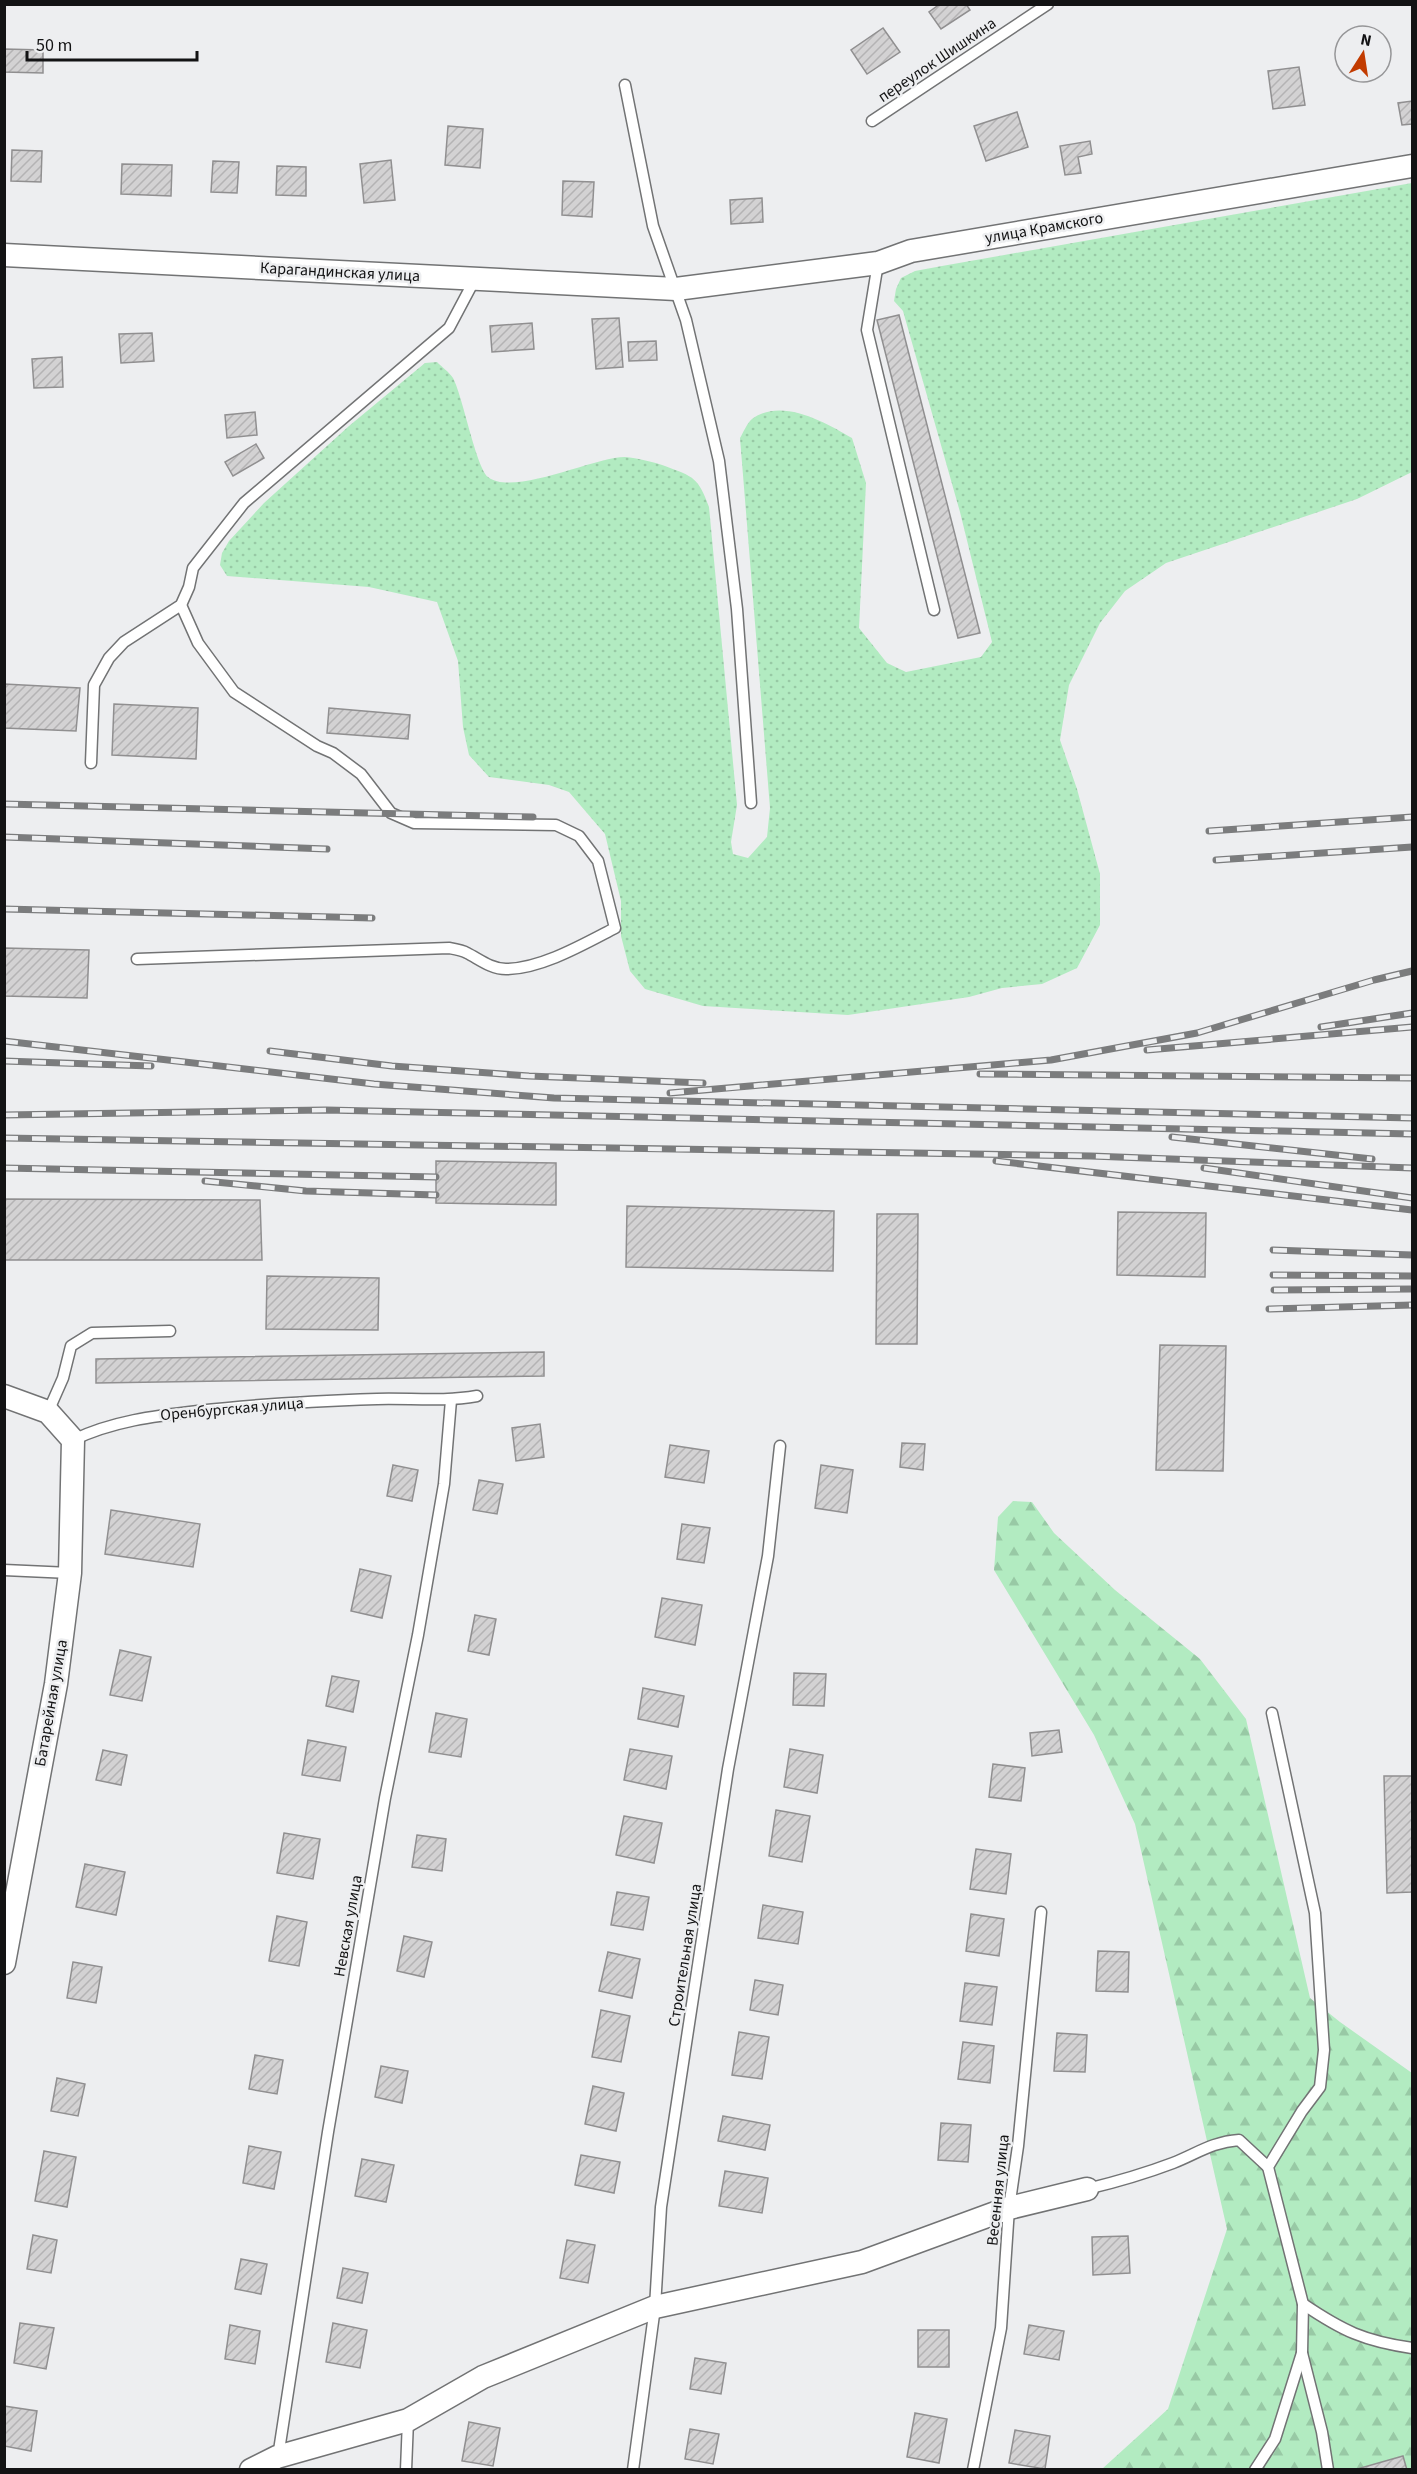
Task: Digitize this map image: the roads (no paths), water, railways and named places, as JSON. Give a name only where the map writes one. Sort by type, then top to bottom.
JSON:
[{"type":"street","name":"улица Крамского","points":[[676,289],[878,264],[911,251],[1413,166]]},
{"type":"street","name":"Карагандинская улица","points":[[4,255],[676,289]]},
{"type":"street","points":[[4,1396],[48,1412],[73,1440]]},
{"type":"street","name":"Батарейная улица","points":[[4,1963],[56,1684],[70,1573],[73,1440]]},
{"type":"street","points":[[251,2469],[278,2457],[408,2420],[483,2377],[655,2307],[862,2262],[1009,2208],[1087,2189]]},
{"type":"lane","name":"переулок Шишкина","points":[[872,121],[1048,4]]},
{"type":"lane","points":[[625,86],[653,226],[686,320],[719,461],[737,609],[751,803]]},
{"type":"lane","points":[[878,264],[867,330],[934,610]]},
{"type":"lane","points":[[91,763],[94,685],[109,658],[124,642],[181,605],[189,587],[193,568],[244,503],[448,328],[475,279]]},
{"type":"lane","points":[[137,959],[449,948],[504,969],[530,964],[572,950],[615,928],[598,861],[579,836],[556,825],[414,823],[391,813],[361,774],[333,753],[317,746],[234,692],[198,643],[181,605]]},
{"type":"lane","points":[[48,1412],[63,1378],[71,1346],[92,1333],[170,1331]]},
{"type":"lane","name":"Оренбургская улица","points":[[73,1440],[95,1430],[144,1418],[255,1404],[380,1399],[451,1400],[477,1396]]},
{"type":"lane","name":"Невская улица","points":[[278,2457],[328,2132],[385,1798],[444,1484],[451,1400]]},
{"type":"lane","name":"Строительная улица","points":[[633,2469],[655,2307],[662,2207],[728,1769],[768,1556],[780,1446]]},
{"type":"lane","points":[[4,1570],[70,1573]]},
{"type":"lane","points":[[1268,2167],[1302,2111],[1320,2087],[1324,2050],[1316,1913],[1272,1713]]},
{"type":"lane","name":"Весенняя улица","points":[[973,2469],[1001,2328],[1009,2208],[1018,2146],[1041,1912]]},
{"type":"lane","points":[[1087,2189],[1135,2178],[1221,2141],[1239,2140],[1268,2167],[1303,2304],[1302,2353],[1322,2432],[1328,2469]]},
{"type":"lane","points":[[1303,2304],[1338,2327],[1378,2343],[1413,2348]]},
{"type":"lane","points":[[1255,2469],[1275,2439],[1302,2353]]},
{"type":"lane","points":[[406,2469],[408,2420]]},
{"type":"railway","points":[[4,804],[533,817]]},
{"type":"railway","points":[[1209,831],[1412,817]]},
{"type":"railway","points":[[4,837],[327,849]]},
{"type":"railway","points":[[1216,860],[1412,847]]},
{"type":"railway","points":[[4,909],[372,918]]},
{"type":"railway","points":[[670,1093],[1051,1060],[1197,1033],[1374,980],[1412,971]]},
{"type":"railway","points":[[1321,1027],[1412,1013]]},
{"type":"railway","points":[[1147,1050],[1412,1027]]},
{"type":"railway","points":[[4,1041],[374,1084],[554,1098],[1412,1118]]},
{"type":"railway","points":[[270,1051],[392,1066],[529,1076],[703,1083]]},
{"type":"railway","points":[[4,1061],[151,1066]]},
{"type":"railway","points":[[980,1074],[1412,1078]]},
{"type":"railway","points":[[4,1115],[326,1110],[1412,1134]]},
{"type":"railway","points":[[1172,1137],[1372,1159]]},
{"type":"railway","points":[[4,1138],[1091,1156],[1412,1168]]},
{"type":"railway","points":[[996,1161],[1412,1210]]},
{"type":"railway","points":[[4,1168],[436,1177]]},
{"type":"railway","points":[[1204,1168],[1412,1198]]},
{"type":"railway","points":[[205,1181],[306,1191],[436,1195]]},
{"type":"railway","points":[[1273,1250],[1412,1255]]},
{"type":"railway","points":[[1273,1275],[1412,1276]]},
{"type":"railway","points":[[1274,1290],[1412,1289]]},
{"type":"railway","points":[[1269,1309],[1412,1305]]}]
